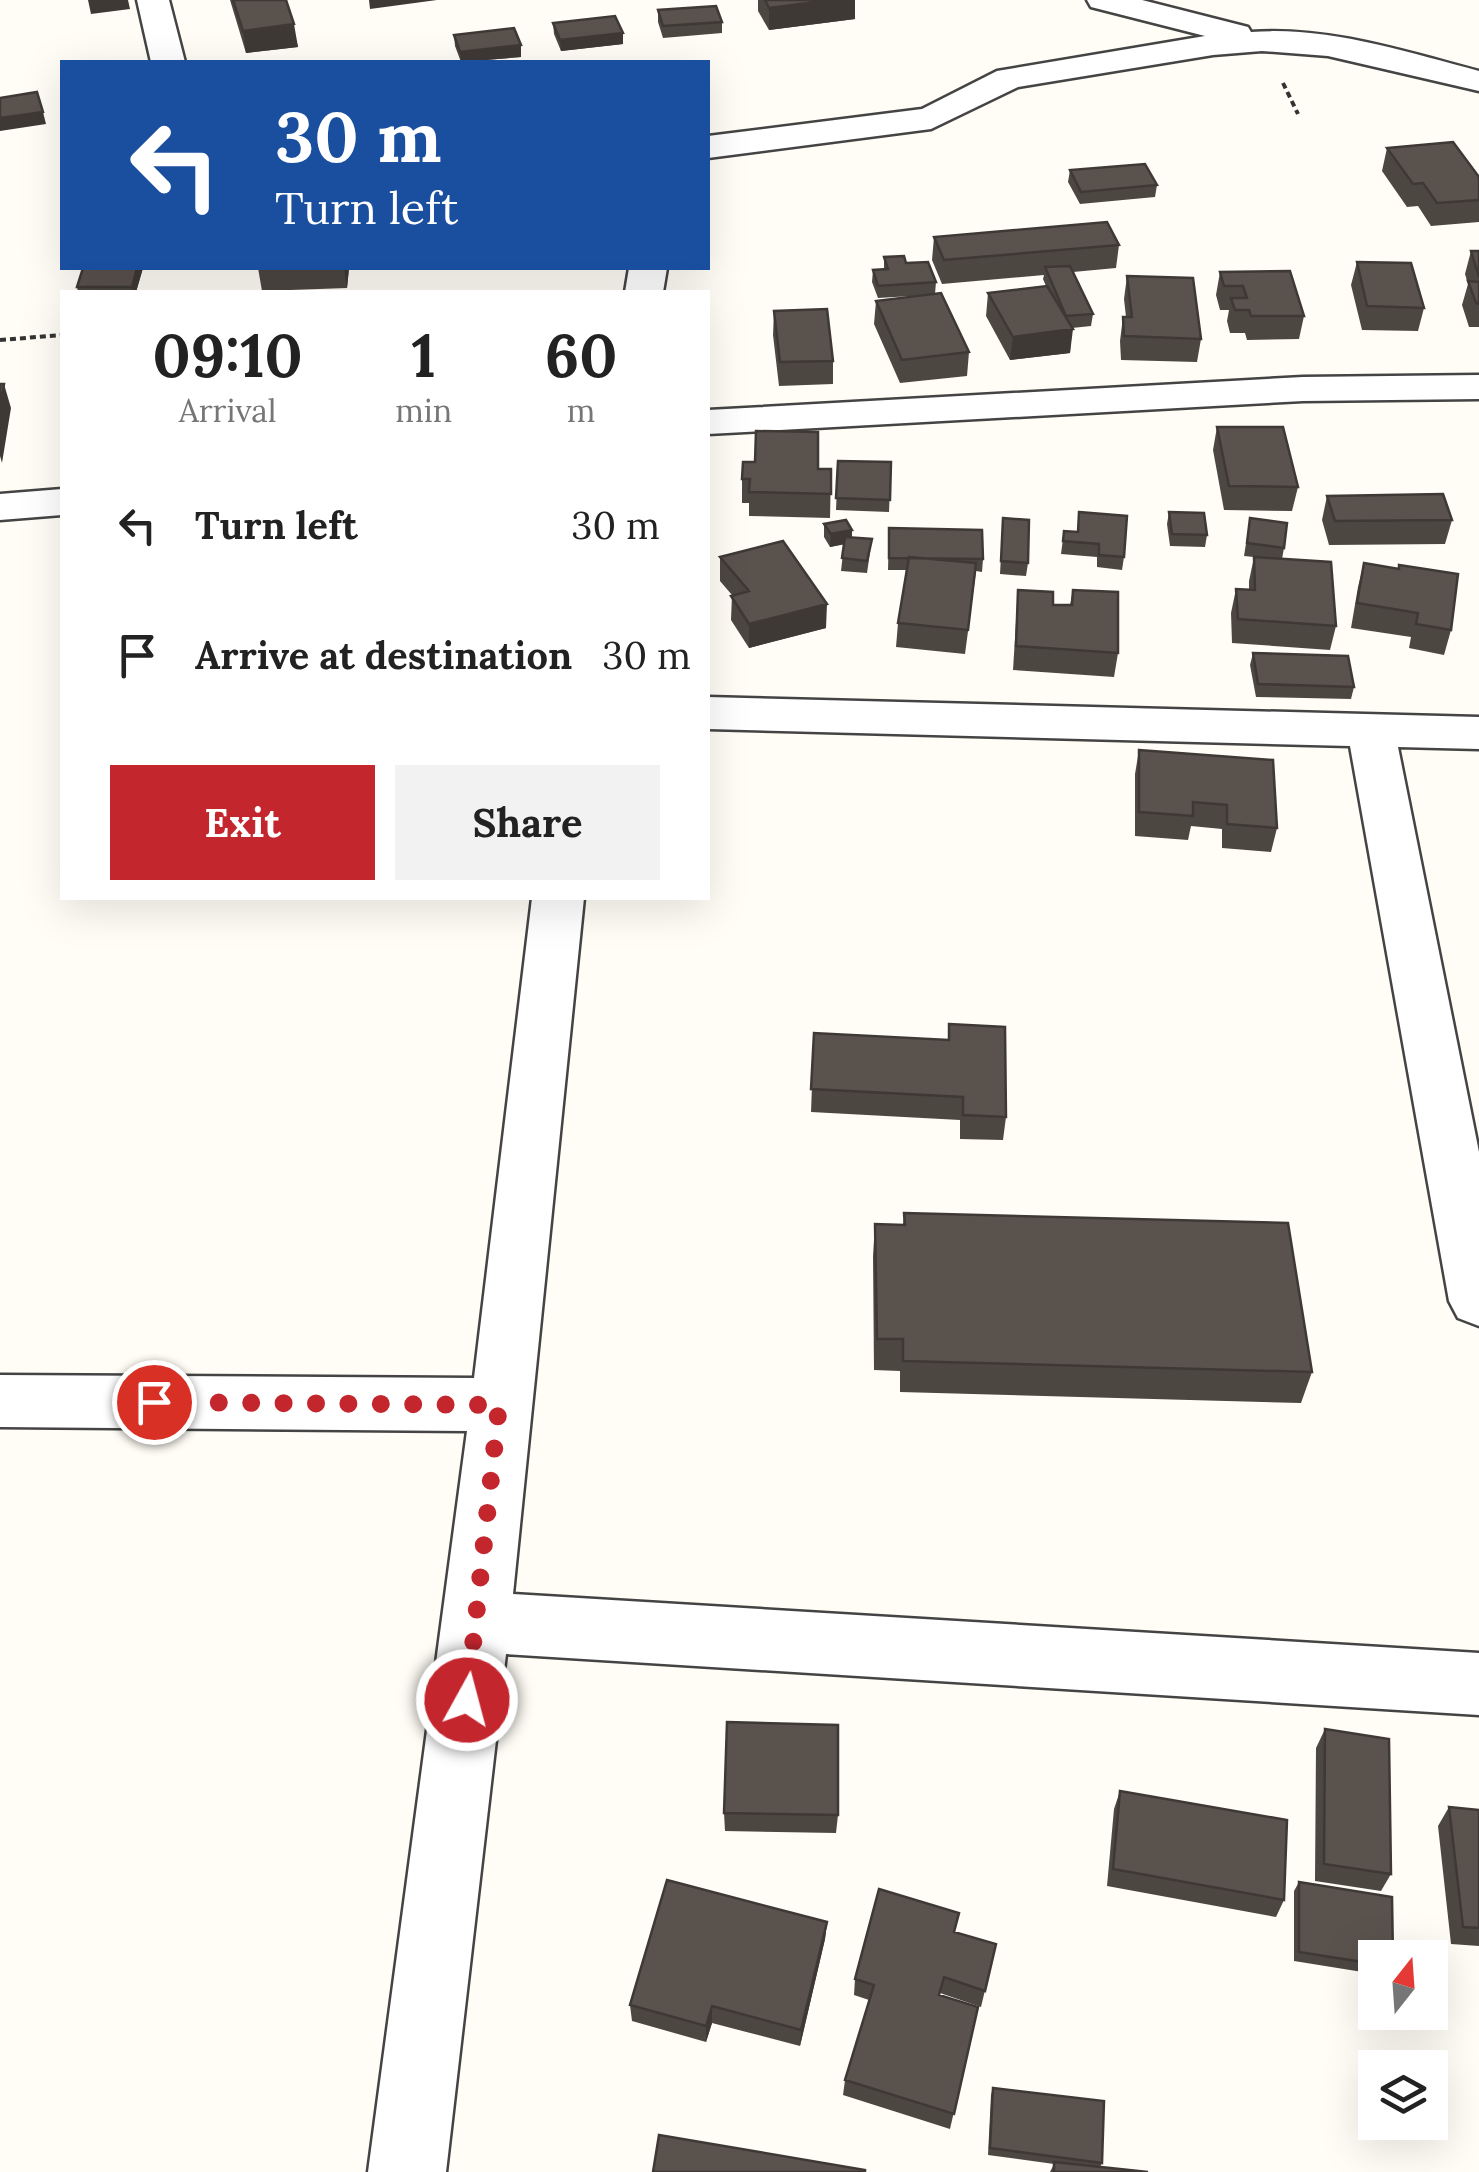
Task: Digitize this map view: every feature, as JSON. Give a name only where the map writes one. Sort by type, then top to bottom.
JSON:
[{"type":"street","points":[[154,0],[168,60]]},
{"type":"street","points":[[1103,0],[1262,41],[1328,46],[1382,56],[1479,82]]},
{"type":"street","points":[[710,147],[900,124],[951,111],[994,83],[1035,72],[1262,41]]},
{"type":"street","points":[[710,422],[1303,389],[1479,387]]},
{"type":"street","points":[[0,507],[60,502]]},
{"type":"street","points":[[710,713],[1479,733]]},
{"type":"street","points":[[1371,730],[1479,1302]]},
{"type":"street","points":[[407,2172],[476,1622],[558,900]]},
{"type":"street","points":[[0,1401],[499,1405]]},
{"type":"street","points":[[476,1622],[1479,1684]]},
{"type":"path","points":[[0,340],[60,336]]},
{"type":"building","points":[[233,0],[286,0],[294,24],[243,31]]},
{"type":"building","points":[[765,0],[832,0],[769,8]]},
{"type":"building","points":[[716,6],[722,22],[663,26],[658,10]]},
{"type":"building","points":[[615,16],[623,33],[560,40],[553,23]]},
{"type":"building","points":[[514,28],[521,45],[460,52],[454,35]]},
{"type":"building","points":[[37,92],[43,112],[0,118],[0,98]]},
{"type":"building","points":[[1453,142],[1479,177],[1479,200],[1437,203],[1423,183],[1413,184],[1387,148]]},
{"type":"building","points":[[1145,164],[1157,185],[1081,192],[1070,170]]},
{"type":"building","points":[[1107,222],[1119,245],[944,260],[934,237]]},
{"type":"building","points":[[1471,251],[1479,251],[1479,277]]},
{"type":"building","points":[[904,256],[906,263],[928,262],[936,282],[878,286],[873,270],[888,269],[884,257]]},
{"type":"building","points":[[1357,262],[1411,263],[1424,308],[1367,306]]},
{"type":"building","points":[[1070,266],[1093,314],[1066,316],[1045,267]]},
{"type":"building","points":[[82,270],[136,270],[132,287],[77,287]]},
{"type":"building","points":[[1290,271],[1304,316],[1251,316],[1249,310],[1235,310],[1231,298],[1247,298],[1243,286],[1224,286],[1220,272]]},
{"type":"building","points":[[1127,276],[1193,278],[1201,339],[1124,336],[1123,317],[1132,317]]},
{"type":"building","points":[[1468,281],[1479,282],[1479,304],[1476,303]]},
{"type":"building","points":[[1047,286],[1073,329],[1013,337],[988,293]]},
{"type":"building","points":[[941,293],[969,352],[902,360],[876,301]]},
{"type":"building","points":[[827,309],[833,361],[780,362],[774,311]]},
{"type":"building","points":[[1217,427],[1283,427],[1298,487],[1229,486]]},
{"type":"building","points":[[756,431],[818,432],[818,469],[831,469],[831,494],[749,492],[750,479],[742,479],[743,462],[755,462]]},
{"type":"building","points":[[838,461],[891,462],[890,500],[836,498]]},
{"type":"building","points":[[1443,494],[1452,520],[1335,521],[1327,496]]},
{"type":"building","points":[[1079,512],[1127,516],[1124,557],[1099,555],[1099,544],[1063,541],[1064,531],[1078,532]]},
{"type":"building","points":[[1169,512],[1204,513],[1207,535],[1172,534]]},
{"type":"building","points":[[1003,518],[1029,520],[1028,563],[1001,561]]},
{"type":"building","points":[[1250,518],[1287,523],[1284,548],[1247,543]]},
{"type":"building","points":[[846,520],[852,530],[831,534],[824,524]]},
{"type":"building","points":[[889,528],[982,530],[983,559],[889,558]]},
{"type":"building","points":[[845,537],[872,539],[867,561],[842,558]]},
{"type":"building","points":[[783,541],[827,604],[749,624],[731,596],[749,591],[720,557]]},
{"type":"building","points":[[909,557],[976,563],[968,630],[898,623]]},
{"type":"building","points":[[1254,557],[1331,562],[1336,626],[1238,619],[1236,589],[1255,590]]},
{"type":"building","points":[[1364,563],[1458,574],[1451,630],[1416,624],[1418,613],[1357,603]]},
{"type":"building","points":[[1018,590],[1053,592],[1053,605],[1072,605],[1073,590],[1118,592],[1118,653],[1016,646]]},
{"type":"building","points":[[1253,653],[1348,656],[1354,687],[1258,684]]},
{"type":"building","points":[[1139,750],[1273,760],[1277,828],[1227,824],[1227,805],[1193,802],[1193,816],[1139,812]]},
{"type":"building","points":[[949,1024],[1005,1027],[1006,1117],[963,1115],[963,1097],[811,1089],[814,1033],[949,1040]]},
{"type":"building","points":[[904,1213],[1288,1223],[1312,1372],[903,1361],[903,1339],[877,1339],[875,1224],[905,1225]]},
{"type":"building","points":[[727,1722],[838,1725],[838,1815],[724,1813]]},
{"type":"building","points":[[1325,1729],[1389,1739],[1391,1874],[1324,1864]]},
{"type":"building","points":[[1120,1791],[1287,1820],[1284,1900],[1113,1869]]},
{"type":"building","points":[[1449,1807],[1479,1810],[1479,1928],[1463,1927]]},
{"type":"building","points":[[667,1880],[827,1922],[801,2030],[712,2006],[706,2026],[630,2005]]},
{"type":"building","points":[[1299,1882],[1392,1897],[1393,1940],[1358,1940],[1358,1961],[1299,1952]]},
{"type":"building","points":[[879,1889],[959,1913],[954,1932],[996,1944],[985,1991],[944,1977],[939,1995],[978,2007],[954,2114],[845,2080],[874,1985],[855,1979]]},
{"type":"building","points":[[993,2088],[1104,2101],[1102,2163],[990,2148]]},
{"type":"building","points":[[659,2135],[865,2170],[865,2172],[653,2172]]},
{"type":"building","points":[[1054,2162],[1148,2172],[1054,2172]]},
{"type":"route","points":[[154,1402],[499,1405],[467,1700]]}]
